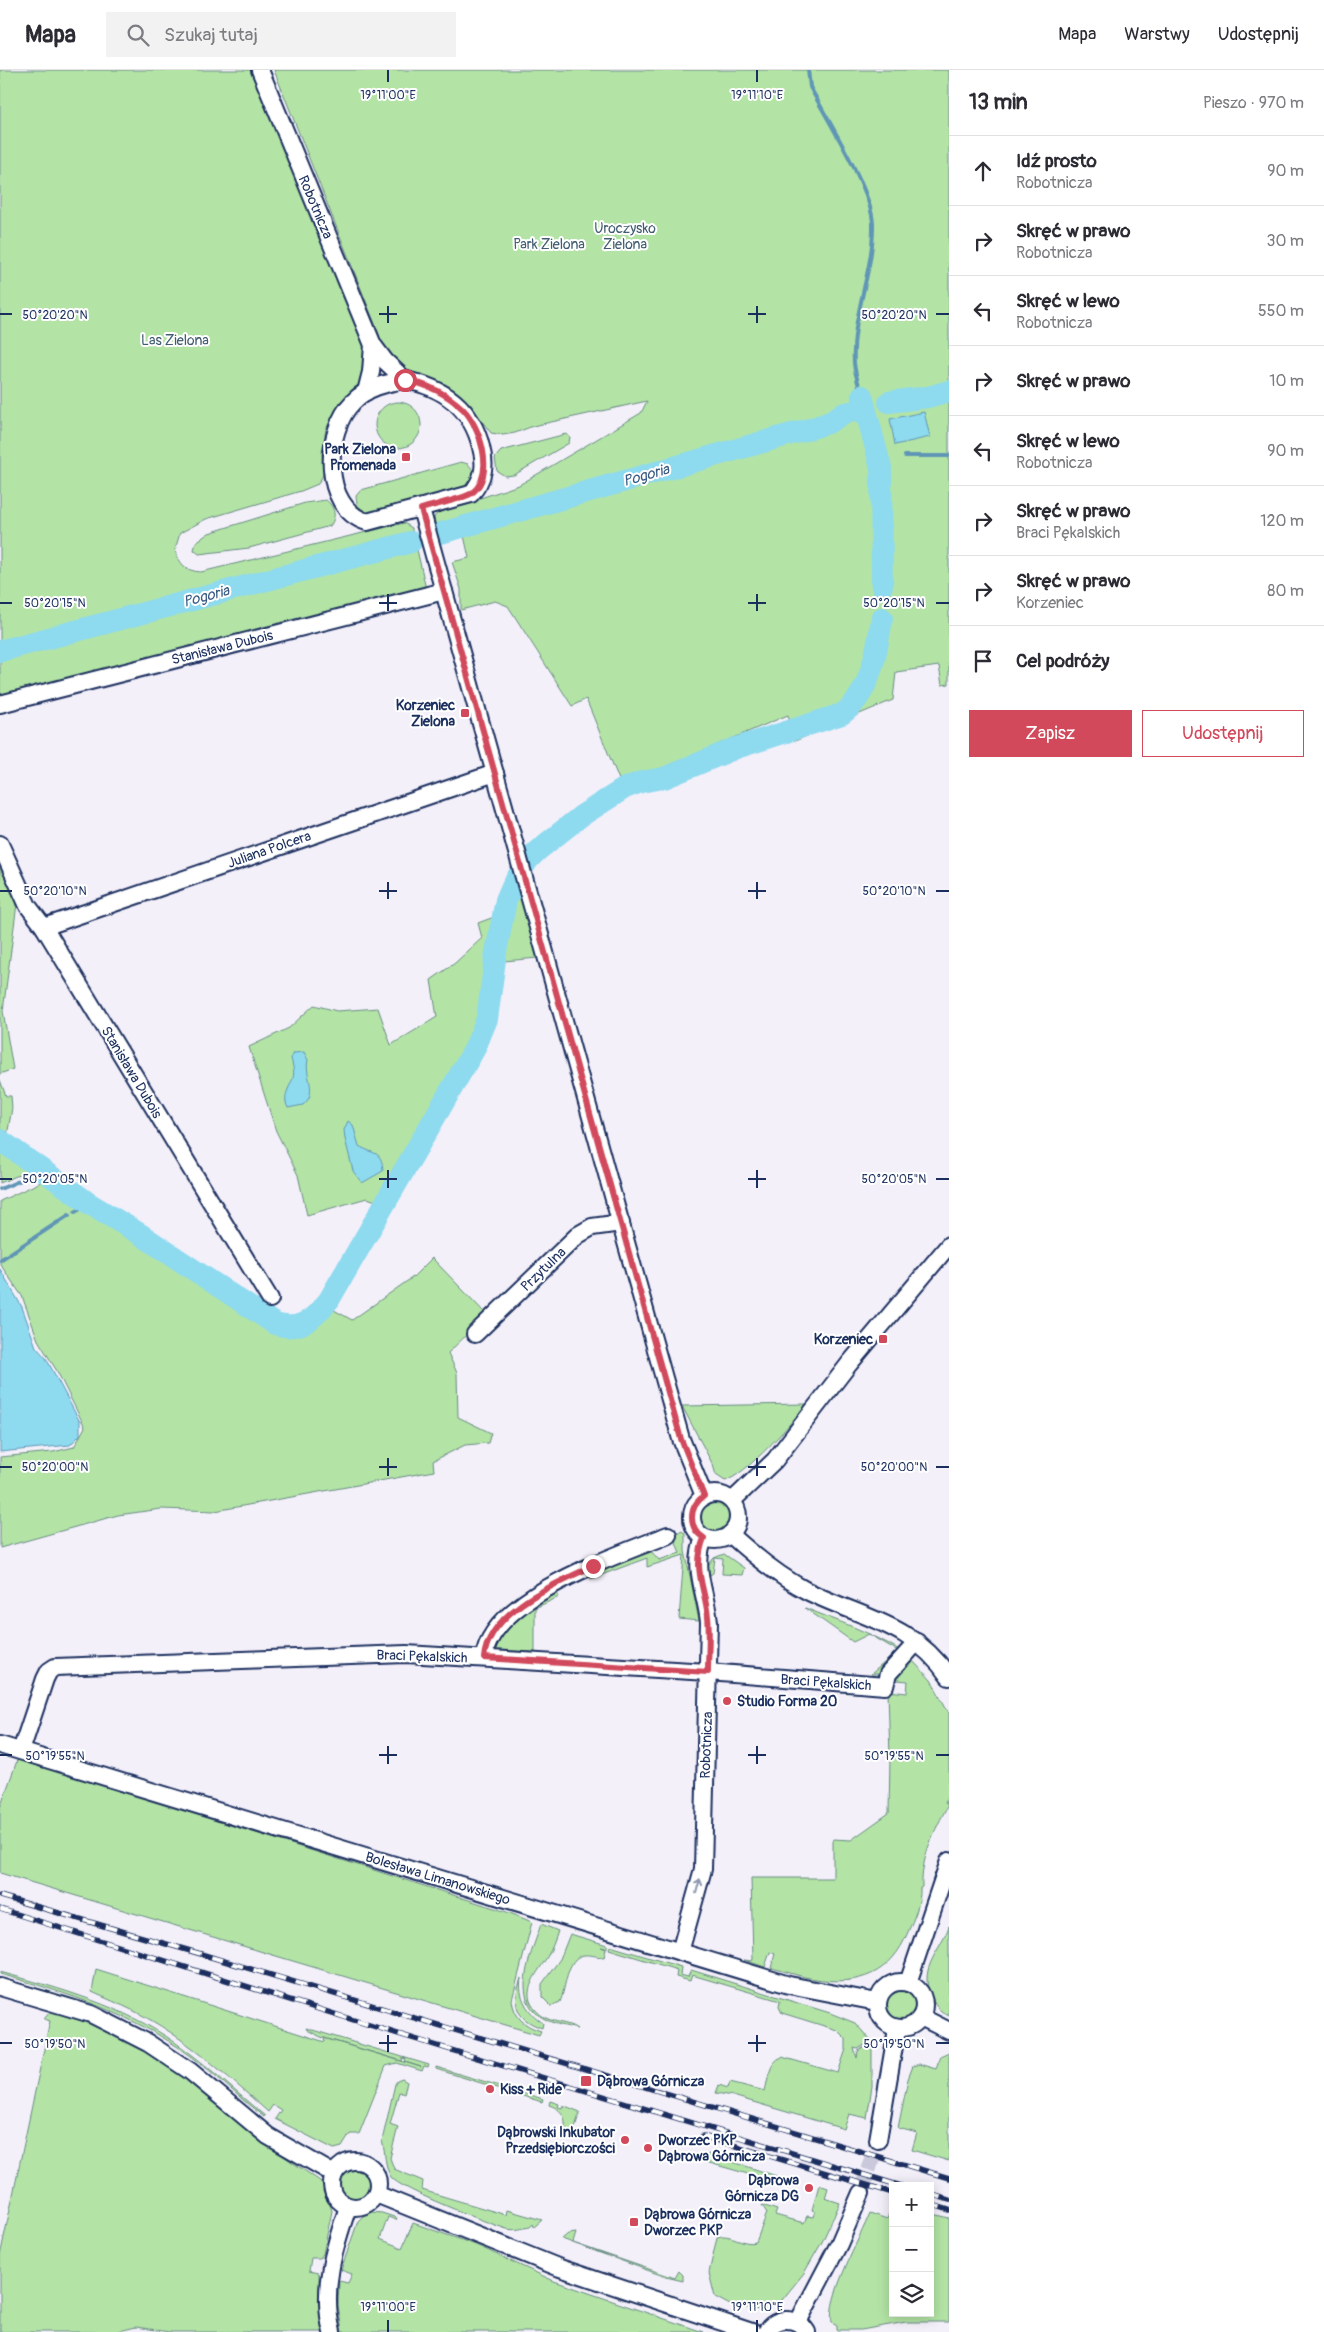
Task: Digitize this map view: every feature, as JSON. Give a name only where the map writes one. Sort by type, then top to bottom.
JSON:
[{"type":"street","name":"Robotnicza","points":[[260,70],[373,345],[385,361],[405,380]]},
{"type":"street","name":"Robotnicza","points":[[366,392],[371,372],[373,345]]},
{"type":"street","name":"Robotnicza","points":[[405,380],[433,388],[462,409],[475,427],[484,460],[482,477],[472,494],[367,522],[358,519],[349,512],[339,498],[332,461],[334,434],[348,408],[366,392],[384,384],[405,380]]},
{"type":"street","points":[[421,509],[681,1439],[704,1496]]},
{"type":"street","name":"Stanisława Dubois","points":[[0,704],[444,591]]},
{"type":"street","name":"Juliana Polcera","points":[[44,927],[495,773]]},
{"type":"street","name":"Stanisława Dubois","points":[[0,844],[28,906],[44,927],[270,1299]]},
{"type":"street","name":"Przytulna","points":[[475,1334],[578,1235],[592,1227],[621,1222]]},
{"type":"street","points":[[732,1501],[775,1460],[849,1364],[949,1245]]},
{"type":"street","points":[[718,1494],[732,1501],[738,1516],[737,1525],[730,1534],[720,1540],[704,1538],[696,1531],[692,1519],[694,1507],[704,1496],[718,1494]]},
{"type":"street","points":[[730,1534],[805,1590],[876,1618],[917,1642],[938,1662],[949,1677]]},
{"type":"street","points":[[484,1658],[490,1638],[513,1612],[532,1597],[593,1566],[668,1535]]},
{"type":"street","name":"Robotnicza","points":[[680,1952],[702,1869],[708,1617],[698,1570],[699,1553],[704,1538]]},
{"type":"street","name":"Braci Pękalskich","points":[[21,1751],[45,1679],[49,1671],[55,1667],[371,1654],[484,1658],[708,1672],[885,1686],[888,1674],[917,1642]]},
{"type":"street","name":"Bolesława Limanowskiego","points":[[0,1745],[789,1985],[877,2002]]},
{"type":"street","points":[[908,1983],[949,1861]]},
{"type":"street","points":[[899,1982],[908,1983],[916,1988],[922,1997],[924,2008],[921,2017],[910,2027],[898,2029],[890,2026],[880,2018],[877,2002],[880,1994],[888,1985],[899,1982]]},
{"type":"street","points":[[0,1987],[91,2014],[148,2043],[190,2071],[260,2130],[334,2174]]},
{"type":"street","points":[[921,2017],[949,2032]]},
{"type":"street","points":[[878,2140],[898,2029]]},
{"type":"street","points":[[359,2161],[367,2164],[377,2176],[376,2194],[365,2206],[348,2207],[338,2201],[332,2192],[331,2182],[340,2166],[347,2162],[359,2161]]},
{"type":"street","points":[[766,2332],[780,2320],[790,2320],[802,2327],[861,2193]]},
{"type":"street","points":[[376,2194],[560,2268],[752,2332]]},
{"type":"street","points":[[332,2332],[328,2310],[328,2279],[333,2254],[348,2207]]},
{"type":"green space","name":"Las Zielona","points":[[0,70],[254,70],[364,338],[367,356],[365,371],[359,386],[341,401],[326,429],[322,453],[323,475],[318,484],[301,491],[206,519],[180,533],[175,550],[184,566],[201,572],[404,523],[412,528],[412,533],[316,562],[0,646]]},
{"type":"green space","points":[[274,70],[949,70],[949,684],[942,685],[939,666],[896,672],[893,700],[795,741],[788,715],[655,771],[645,771],[620,782],[586,699],[572,706],[508,606],[495,601],[461,610],[461,589],[452,562],[469,558],[461,522],[436,528],[434,517],[439,512],[519,485],[641,413],[647,401],[533,426],[515,433],[503,435],[491,433],[481,420],[439,385],[439,381],[401,366],[394,361],[382,345]]},
{"type":"green space","points":[[398,402],[411,406],[417,412],[421,425],[417,438],[411,444],[398,448],[385,444],[379,438],[375,425],[379,412],[385,406]]},
{"type":"green space","points":[[566,434],[570,437],[569,443],[514,475],[505,476],[497,471],[495,458],[501,451]]},
{"type":"green space","points":[[461,462],[468,464],[473,473],[467,488],[369,515],[358,506],[356,496],[361,490]]},
{"type":"green space","points":[[326,500],[334,512],[334,519],[330,526],[249,548],[199,554],[194,550],[196,542],[209,533],[305,503]]},
{"type":"green space","points":[[416,545],[426,589],[0,697],[0,658]]},
{"type":"green space","points":[[0,859],[18,896],[3,1011],[13,1069],[0,1074]]},
{"type":"green space","points":[[513,872],[538,958],[493,962],[483,1008],[475,1033],[403,1159],[376,1201],[367,1198],[307,1215],[298,1175],[276,1131],[249,1047],[289,1028],[314,1005],[337,1011],[378,1008],[391,1045],[437,1017],[431,980],[455,963],[482,938],[478,923],[494,917]]},
{"type":"green space","points":[[0,1080],[6,1096],[11,1096],[12,1108],[7,1136],[0,1132]]},
{"type":"green space","points":[[0,1144],[23,1160],[28,1171],[0,1183]]},
{"type":"green space","points":[[46,1177],[204,1288],[261,1323],[278,1330],[297,1331],[308,1328],[325,1312],[334,1310],[352,1320],[413,1277],[432,1258],[487,1315],[448,1353],[457,1373],[458,1417],[491,1433],[488,1443],[465,1445],[433,1461],[434,1471],[215,1511],[161,1509],[118,1515],[0,1548],[0,1457],[53,1452],[74,1447],[85,1427],[57,1371],[38,1340],[22,1296],[0,1264],[0,1201],[39,1183]]},
{"type":"green space","points":[[806,1404],[791,1423],[756,1459],[734,1477],[725,1481],[716,1475],[713,1465],[682,1406]]},
{"type":"green space","points":[[715,1502],[721,1503],[729,1511],[729,1523],[721,1531],[715,1532],[709,1531],[701,1523],[700,1517],[701,1511],[709,1503]]},
{"type":"green space","points":[[681,1531],[685,1533],[685,1551],[699,1621],[679,1619],[684,1555],[647,1567],[647,1558],[591,1579],[588,1574],[650,1550],[659,1560],[680,1553],[673,1534]]},
{"type":"green space","points":[[724,1554],[744,1568],[742,1575],[722,1574],[723,1559],[715,1558],[713,1573],[707,1577],[703,1565],[708,1565],[714,1558]]},
{"type":"green space","points":[[556,1591],[559,1597],[535,1608],[535,1652],[495,1650],[492,1645],[508,1621]]},
{"type":"green space","points":[[805,1608],[866,1632],[901,1651],[877,1674],[871,1674],[898,1651],[869,1634],[853,1642]]},
{"type":"green space","points":[[911,1659],[931,1680],[949,1713],[949,1795],[945,1803],[948,1805],[933,1834],[926,1855],[917,1910],[901,1946],[883,1967],[872,1974],[846,1981],[809,1978],[771,1968],[775,1954],[770,1952],[765,1967],[744,1960],[752,1961],[753,1959],[751,1878],[833,1878],[833,1839],[851,1840],[889,1813],[888,1691],[907,1693],[908,1681],[897,1680],[895,1676]]},
{"type":"green space","points":[[18,1758],[510,1913],[532,1922],[512,2000],[515,2011],[521,2020],[541,2031],[539,2035],[0,1873],[0,1808]]},
{"type":"green space","points":[[541,1924],[558,1931],[550,1951],[530,1986],[530,2000],[534,2008],[545,2018],[577,2029],[543,2018],[533,2009],[527,1999],[525,1987],[526,1974]]},
{"type":"green space","points":[[949,1926],[949,2016],[939,2010],[934,2002],[927,1984],[927,1975],[932,1959]]},
{"type":"green space","points":[[570,1934],[607,1945],[607,1948],[601,1947],[606,1949],[604,1957],[584,1955],[574,1961],[570,1967],[560,2002],[551,2006],[542,1997],[542,1984],[560,1959]]},
{"type":"green space","points":[[610,1946],[681,1967],[680,1975],[688,1977],[691,1970],[830,2013],[855,2023],[871,2041],[858,2049],[854,2048],[857,2058],[858,2051],[871,2043],[872,2045],[872,2086],[867,2118],[849,2114],[844,2129],[733,2096],[716,2093],[719,2085],[728,2088],[730,2082],[765,2091],[768,2076],[774,2062],[782,2057],[838,2073],[846,2049],[846,2039],[837,2030],[782,2013],[779,2007],[780,2001],[692,1975],[690,1981],[676,1977],[677,1970],[609,1949]]},
{"type":"green space","points":[[96,1969],[325,2042],[324,2038],[421,2067],[405,2062],[406,2059],[403,2058],[402,2061],[321,2037],[306,2028],[429,2065],[428,2067],[424,2066],[422,2071],[397,2063],[386,2066],[359,2134],[350,2134],[342,2147],[334,2149],[275,2119],[281,2110],[273,2105],[268,2112],[204,2057],[170,2032],[134,2011],[92,1992]]},
{"type":"green space","points":[[0,1972],[91,2000],[156,2030],[199,2060],[265,2116],[255,2110],[191,2056],[146,2028],[99,2006],[0,1974]]},
{"type":"green space","points":[[0,1978],[83,2002],[116,2016],[191,2062],[243,2105],[209,2078],[0,1980]]},
{"type":"green space","points":[[521,1978],[522,1998],[532,2014],[543,2023],[542,2028],[525,2019],[518,2009],[516,2002]]},
{"type":"green space","points":[[901,1990],[907,1991],[912,1995],[916,2000],[916,2012],[912,2017],[907,2021],[901,2022],[895,2021],[890,2017],[886,2012],[885,2006],[886,2000],[890,1995],[895,1991]]},
{"type":"green space","points":[[51,2011],[106,2030],[154,2056],[198,2088],[254,2136],[320,2181],[325,2188],[332,2211],[323,2254],[320,2258],[311,2258],[309,2271],[319,2275],[319,2304],[323,2332],[170,2332],[136,2327],[115,2332],[0,2332],[0,2256],[50,2021],[44,2019]]},
{"type":"green space","points":[[949,2052],[949,2161],[912,2150],[917,2133],[898,2128],[908,2079],[913,2066],[919,2064],[936,2069],[940,2056]]},
{"type":"green space","points":[[436,2067],[543,2099],[542,2102],[436,2069]]},
{"type":"green space","points":[[402,2079],[407,2082],[404,2094],[399,2092],[390,2124],[398,2127],[390,2158],[394,2169],[423,2181],[422,2190],[506,2215],[507,2210],[542,2220],[534,2227],[533,2224],[522,2229],[507,2229],[465,2214],[427,2197],[391,2177],[387,2168],[382,2141],[395,2084]]},
{"type":"green space","points":[[550,2101],[559,2104],[558,2107],[562,2108],[563,2105],[580,2112],[574,2130],[571,2130],[567,2141],[563,2139],[564,2118],[559,2111],[549,2105]]},
{"type":"green space","points":[[708,2154],[789,2180],[787,2187],[783,2186],[783,2184],[706,2162]]},
{"type":"green space","points":[[355,2169],[366,2174],[371,2185],[366,2196],[355,2201],[344,2196],[339,2185],[344,2174]]},
{"type":"green space","points":[[819,2185],[828,2188],[825,2198],[840,2203],[822,2242],[804,2273],[782,2300],[765,2311],[730,2305],[715,2297],[709,2273],[717,2237],[727,2236],[746,2242],[756,2242],[767,2213],[762,2205],[777,2210],[775,2215],[804,2223],[807,2216],[813,2217],[815,2211],[812,2210]]},
{"type":"green space","points":[[372,2212],[397,2218],[396,2220],[388,2217],[380,2239],[402,2248],[413,2223],[476,2245],[554,2281],[703,2332],[342,2332],[338,2305],[339,2281],[348,2283],[352,2274],[341,2270],[358,2221],[363,2216]]},
{"type":"green space","points":[[870,2213],[887,2219],[889,2214],[889,2317],[934,2317],[934,2214],[949,2218],[949,2322],[906,2322],[861,2330],[837,2330],[837,2325],[832,2322],[834,2299],[852,2252]]},
{"type":"green space","points":[[576,2233],[573,2243],[675,2278],[679,2271],[683,2275],[683,2281],[666,2277],[562,2239],[568,2234]]},
{"type":"water","points":[[924,412],[930,437],[895,445],[890,419]]},
{"type":"water","points":[[304,1052],[308,1060],[310,1095],[303,1105],[288,1108],[286,1096],[294,1075],[291,1058],[294,1053]]},
{"type":"water","points":[[348,1121],[353,1125],[359,1146],[379,1156],[382,1164],[383,1171],[362,1183],[353,1171],[345,1139],[344,1130]]},
{"type":"water","points":[[0,1269],[22,1307],[36,1347],[46,1358],[80,1422],[80,1435],[70,1445],[0,1452]]},
{"type":"waterway","points":[[808,70],[810,87],[857,174],[871,210],[873,224],[870,259],[854,346],[856,376],[862,396]]},
{"type":"waterway","name":"Pogoria","points":[[889,402],[928,397],[949,391]]},
{"type":"waterway","points":[[862,396],[881,468],[882,586]]},
{"type":"waterway","name":"Pogoria","points":[[441,533],[809,429],[828,423],[842,414],[850,412]]},
{"type":"waterway","points":[[879,456],[884,456]]},
{"type":"waterway","points":[[905,456],[949,456]]},
{"type":"waterway","name":"Pogoria","points":[[0,651],[411,542]]},
{"type":"waterway","points":[[0,1140],[90,1204],[140,1234],[275,1324],[292,1326],[306,1322],[318,1313],[329,1300],[474,1050],[487,1019],[496,952],[506,900],[528,860],[581,816],[625,788],[641,782],[664,778],[736,748],[842,714],[852,706],[866,684],[875,658],[882,618]]},
{"type":"waterway","points":[[0,1189],[45,1170]]},
{"type":"waterway","points":[[75,1212],[90,1204]]},
{"type":"waterway","points":[[0,1260],[69,1215]]},
{"type":"tunnel","points":[[861,2193],[878,2140]]},
{"type":"railway","points":[[0,1896],[201,1954],[949,2178]]},
{"type":"railway","points":[[0,1909],[395,2033],[889,2182]]},
{"type":"railway","points":[[703,2136],[889,2192]]},
{"type":"railway","points":[[934,2195],[949,2200]]},
{"type":"railway","points":[[934,2205],[949,2210]]},
{"type":"place","name":"Park Zielona Promenada","points":[[406,457]]},
{"type":"place","name":"Korzeniec Zielona","points":[[465,713]]},
{"type":"place","name":"Korzeniec","points":[[883,1339]]},
{"type":"place","name":"Studio Forma 20","points":[[727,1701]]},
{"type":"place","name":"Dąbrowa Górnicza","points":[[586,2081]]},
{"type":"place","name":"Kiss + Ride","points":[[490,2089]]},
{"type":"place","name":"Dąbrowski Inkubator Przedsiębiorczości","points":[[625,2140]]},
{"type":"place","name":"Dworzec PKP Dąbrowa Górnicza","points":[[648,2148]]},
{"type":"place","name":"Dąbrowa Górnicza DG","points":[[809,2188]]},
{"type":"place","name":"Dąbrowa Górnicza Dworzec PKP","points":[[634,2222]]},
{"type":"route","points":[[405,380],[433,388],[462,409],[471,419],[482,449],[484,469],[478,486],[472,494],[421,509],[681,1439],[704,1496],[698,1500],[694,1507],[692,1519],[694,1528],[704,1538],[699,1553],[698,1570],[708,1617],[708,1672],[484,1658],[488,1641],[516,1608],[541,1592],[593,1566]]},
{"type":"park label","name":"Uroczysko Zielona","points":[[625,236]]},
{"type":"park label","name":"Park Zielona","points":[[549,244]]}]
